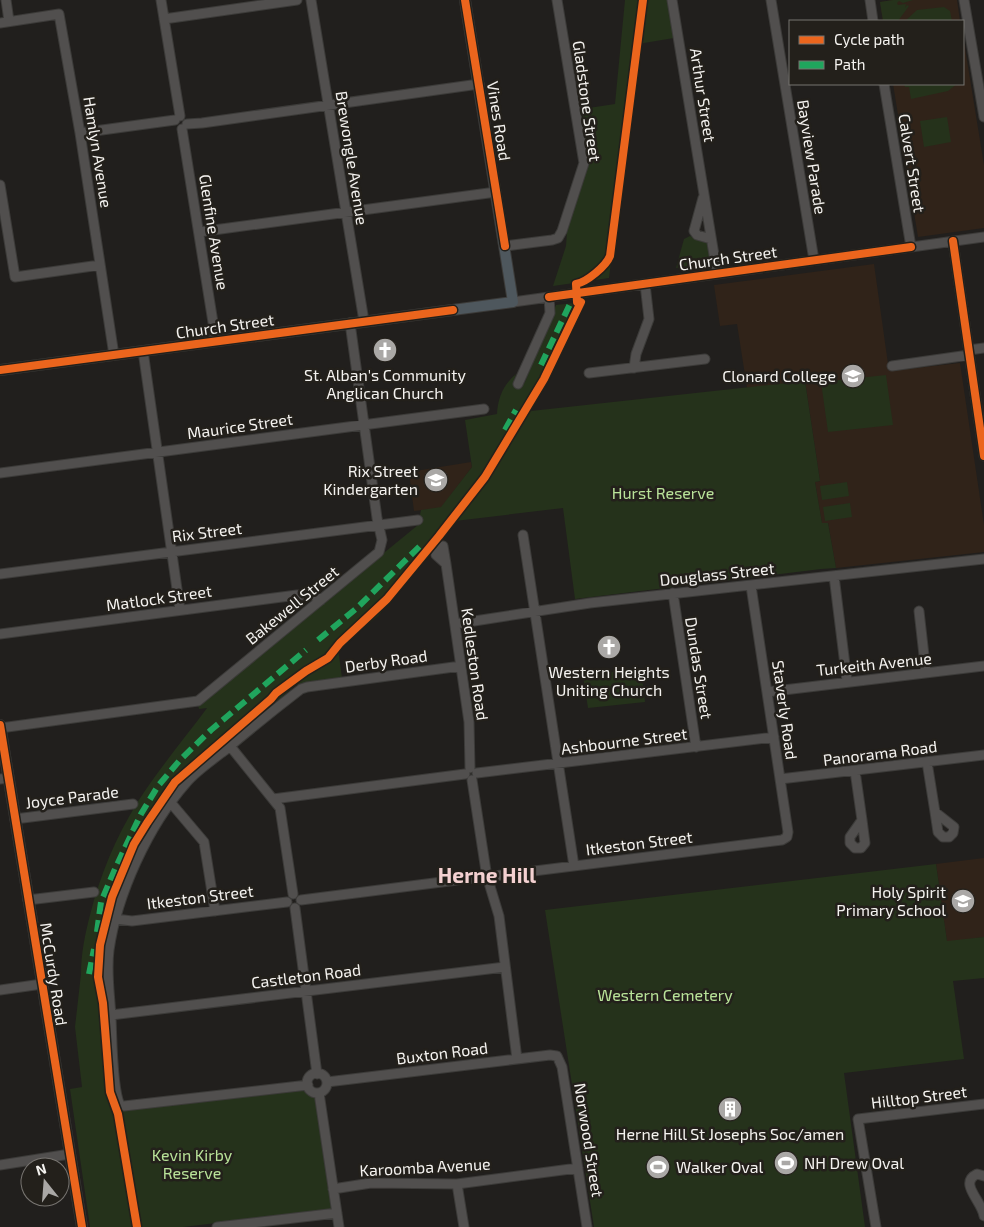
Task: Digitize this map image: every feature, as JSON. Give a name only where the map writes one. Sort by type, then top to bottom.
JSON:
[{"type":"main road","name":"Vines Road","points":[[466,0],[513,302]]},
{"type":"main road","name":"Church Street","points":[[0,370],[513,302]]},
{"type":"main road","name":"McCurdy Road","points":[[0,726],[4,779],[15,819],[82,1227]]},
{"type":"street","points":[[4,22],[6,0]]},
{"type":"street","points":[[161,0],[178,118],[176,126],[479,84]]},
{"type":"street","points":[[164,19],[297,0]]},
{"type":"street","name":"Brewongle Avenue","points":[[311,0],[364,321]]},
{"type":"street","name":"Gladstone Street","points":[[505,246],[558,238],[584,164],[557,0]]},
{"type":"street","name":"Arthur Street","points":[[672,0],[717,273]]},
{"type":"street","name":"Bayview Parade","points":[[771,0],[814,260]]},
{"type":"street","points":[[870,0],[873,20]]},
{"type":"street","points":[[964,0],[984,118]]},
{"type":"street","name":"Hamlyn Avenue","points":[[4,22],[59,14],[80,133],[114,355]]},
{"type":"street","name":"Calvert Street","points":[[884,85],[910,247]]},
{"type":"street","points":[[80,133],[178,118]]},
{"type":"street","name":"Glenfine Avenue","points":[[185,126],[216,341]]},
{"type":"street","points":[[0,185],[15,277],[100,265]]},
{"type":"street","points":[[199,232],[496,192]]},
{"type":"street","name":"Arthur Street","points":[[704,195],[694,232],[697,235],[711,239]]},
{"type":"street","name":"Church Street","points":[[513,302],[984,237]]},
{"type":"street","points":[[953,241],[984,452]]},
{"type":"street","points":[[634,368],[636,354],[649,319],[645,284]]},
{"type":"street","points":[[518,384],[550,313],[549,297]]},
{"type":"street","name":"Bakewell Street","points":[[0,726],[196,701],[380,551],[382,540],[378,524],[350,323]]},
{"type":"street","points":[[892,366],[984,348]]},
{"type":"street","points":[[144,351],[180,610]]},
{"type":"street","points":[[589,373],[705,359]]},
{"type":"street","name":"Maurice Street","points":[[0,473],[484,408]]},
{"type":"street","name":"Rix Street","points":[[0,574],[418,520]]},
{"type":"street","points":[[524,535],[574,866]]},
{"type":"street","name":"Douglass Street","points":[[455,624],[535,611],[672,593],[751,586],[984,559]]},
{"type":"street","name":"Kedleston Road","points":[[446,564],[469,722],[471,774],[488,877],[499,916],[517,1059]]},
{"type":"street","points":[[834,576],[848,681]]},
{"type":"street","name":"Staverly Road","points":[[751,586],[788,832],[787,838]]},
{"type":"street","name":"Dundas Street","points":[[672,593],[696,747]]},
{"type":"street","name":"Matlock Street","points":[[0,634],[301,594],[312,595],[321,600]]},
{"type":"street","points":[[919,611],[926,673]]},
{"type":"street","name":"Derby Road","points":[[308,1085],[120,1105],[115,1083],[108,981],[109,951],[123,892],[138,857],[171,803],[187,781],[304,687],[461,666]]},
{"type":"street","name":"Turkeith Avenue","points":[[767,692],[984,666]]},
{"type":"street","name":"Ashbourne Street","points":[[273,799],[774,737]]},
{"type":"street","points":[[230,746],[280,808],[317,1074]]},
{"type":"street","name":"Panorama Road","points":[[780,779],[984,756]]},
{"type":"street","points":[[927,762],[936,812]]},
{"type":"street","points":[[854,771],[862,820]]},
{"type":"street","points":[[171,803],[204,842],[215,910]]},
{"type":"street","name":"Joyce Parade","points":[[15,819],[133,804]]},
{"type":"street","name":"Itkeston Street","points":[[116,919],[132,920],[294,901],[787,838]]},
{"type":"street","points":[[28,900],[94,892]]},
{"type":"street","name":"Castleton Road","points":[[111,1015],[505,967]]},
{"type":"street","points":[[0,990],[42,984]]},
{"type":"street","name":"Buxton Road","points":[[327,1082],[550,1055],[557,1056],[559,1059]]},
{"type":"street","name":"Norwood Street","points":[[559,1059],[588,1227]]},
{"type":"street","points":[[317,1074],[322,1074],[327,1082],[326,1088],[319,1093],[314,1093],[308,1085],[309,1079],[317,1074]]},
{"type":"street","points":[[319,1093],[339,1227]]},
{"type":"street","name":"Hilltop Street","points":[[876,1227],[858,1119],[984,1104]]},
{"type":"street","points":[[0,1165],[70,1154]]},
{"type":"street","name":"Karoomba Avenue","points":[[333,1189],[371,1183],[457,1184],[578,1168]]},
{"type":"street","points":[[984,1176],[977,1174],[972,1177],[969,1187],[984,1210]]},
{"type":"street","points":[[457,1184],[464,1227]]},
{"type":"street","points":[[217,1227],[337,1213]]},
{"type":"shaded area","points":[[893,0],[957,0],[960,20],[883,20],[880,2]]},
{"type":"shaded area","points":[[964,42],[984,165],[984,228],[918,237],[893,85],[964,85]]},
{"type":"shaded area","name":"Clonard College","points":[[874,264],[889,371],[960,363],[984,525],[984,552],[836,568],[828,523],[822,524],[815,482],[820,481],[805,381],[747,388],[737,324],[720,326],[714,285]]},
{"type":"shaded area","name":"Rix Street Kindergarten","points":[[471,462],[472,467],[441,508],[414,511],[409,472]]},
{"type":"shaded area","name":"Holy Spirit Primary School","points":[[984,858],[984,937],[947,942],[936,864]]},
{"type":"green space","points":[[625,0],[668,0],[674,38],[638,44],[609,278],[553,286],[566,246],[567,232],[587,159],[582,109],[615,104]]},
{"type":"green space","points":[[913,0],[903,3],[899,1],[897,3],[898,5],[906,4],[905,8],[907,5],[909,6],[899,20],[883,20],[880,2]]},
{"type":"green space","points":[[944,7],[950,11],[952,20],[906,20],[917,10]]},
{"type":"green space","points":[[904,85],[956,85],[948,91],[911,99],[909,87],[905,87]]},
{"type":"green space","points":[[947,117],[951,142],[924,147],[920,121]]},
{"type":"green space","points":[[690,236],[708,244],[711,264],[676,268],[684,239]]},
{"type":"green space","points":[[583,302],[559,357],[531,411],[805,381],[820,481],[815,482],[822,523],[828,523],[836,568],[575,599],[563,508],[455,521],[378,616],[338,648],[342,678],[296,685],[184,779],[155,822],[105,949],[103,973],[110,1073],[115,1103],[120,1110],[305,1089],[316,1097],[333,1209],[183,1227],[90,1227],[70,1089],[82,1087],[75,1027],[88,922],[109,857],[122,829],[137,803],[207,708],[199,709],[198,705],[418,525],[421,510],[441,507],[472,467],[465,420],[497,414],[502,392],[511,378],[516,374],[514,385],[521,387],[525,382],[556,305]]},
{"type":"green space","points":[[886,375],[893,425],[828,432],[821,382]]},
{"type":"green space","points":[[847,482],[849,496],[822,500],[820,486]]},
{"type":"green space","points":[[850,503],[852,517],[825,521],[823,507]]},
{"type":"green space","points":[[641,668],[645,702],[588,708],[583,676]]},
{"type":"green space","name":"Western Cemetery","points":[[936,864],[947,941],[984,937],[984,978],[953,981],[964,1059],[844,1073],[865,1227],[594,1227],[545,910]]},
{"type":"marked path","points":[[541,365],[570,304]]},
{"type":"marked path","points":[[505,430],[516,410]]},
{"type":"marked path","points":[[318,640],[357,608],[420,546]]},
{"type":"marked path","points":[[97,932],[101,902],[141,814],[158,786],[180,760],[211,730],[306,650]]},
{"type":"marked path","points":[[89,974],[94,949]]},
{"type":"cycle path","points":[[465,0],[505,246]]},
{"type":"cycle path","points":[[137,1227],[118,1114],[110,1092],[103,1003],[98,977],[100,945],[112,897],[134,844],[175,782],[276,693],[328,658],[340,643],[387,599],[485,477],[544,379],[581,302],[577,302],[576,284],[596,273],[610,256],[643,0]]},
{"type":"cycle path","points":[[953,241],[984,456]]},
{"type":"cycle path","points":[[549,297],[911,247]]},
{"type":"cycle path","points":[[0,370],[453,310]]},
{"type":"cycle path","points":[[0,725],[82,1227]]},
{"type":"place","name":"St. Alban's Community Anglican Church","points":[[385,350]]},
{"type":"place","name":"Clonard College","points":[[853,376]]},
{"type":"place","name":"Rix Street Kindergarten","points":[[436,480]]},
{"type":"place","name":"Western Heights Uniting Church","points":[[609,647]]},
{"type":"place","name":"Holy Spirit Primary School","points":[[963,901]]},
{"type":"place","name":"Herne Hill St Josephs Soc/amen","points":[[730,1109]]},
{"type":"place","name":"NH Drew Oval","points":[[786,1163]]},
{"type":"place","name":"Walker Oval","points":[[658,1167]]},
{"type":"district","name":"Herne Hill","points":[[487,876]]},
{"type":"park label","name":"Hurst Reserve","points":[[663,493]]},
{"type":"park label","name":"Kevin Kirby Reserve","points":[[192,1164]]}]
